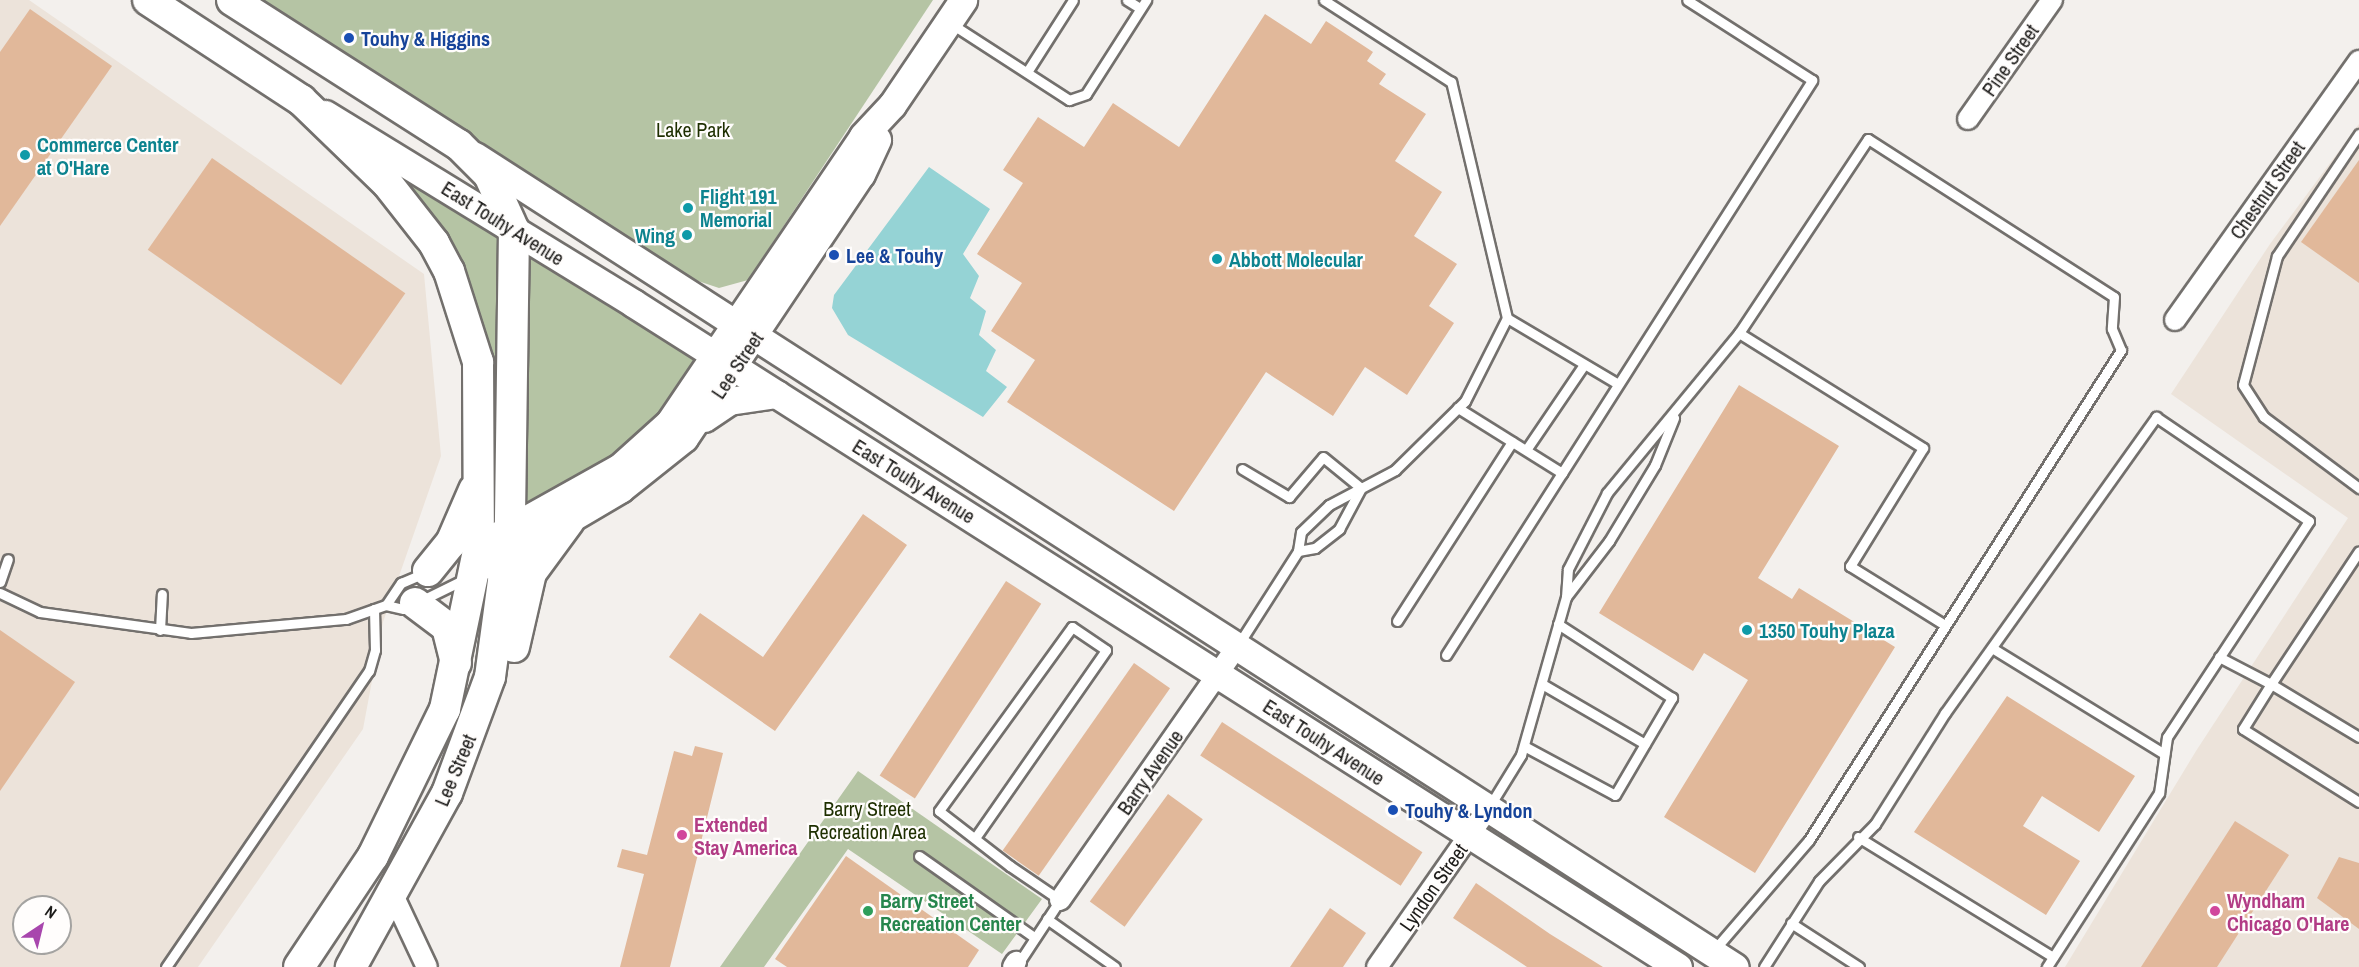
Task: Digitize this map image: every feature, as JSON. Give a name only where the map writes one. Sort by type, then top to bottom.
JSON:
[{"type":"main road","name":"East Touhy Avenue","points":[[148,0],[301,100],[776,394],[1678,967]]},
{"type":"main road","name":"East Touhy Avenue","points":[[232,0],[459,145],[745,333],[1238,645],[1735,967]]},
{"type":"main road","name":"Lee Street","points":[[509,542],[620,467],[669,423],[725,362],[861,174],[892,105],[963,0]]},
{"type":"main road","points":[[301,100],[387,183],[429,234],[449,271],[478,362],[480,471],[470,557]]},
{"type":"main road","points":[[459,145],[489,175],[514,230],[509,542]]},
{"type":"main road","name":"Lee Street","points":[[299,967],[373,856],[435,732],[457,670],[470,557],[569,521],[648,470],[700,420],[725,362]]},
{"type":"main road","points":[[700,420],[729,400],[776,394]]},
{"type":"main road","points":[[428,571],[455,536],[480,471]]},
{"type":"main road","points":[[483,704],[504,681],[531,573],[569,521]]},
{"type":"main road","name":"Lee Street","points":[[351,967],[394,897],[447,793],[483,704],[502,613],[509,542]]},
{"type":"main road","points":[[400,604],[447,627],[457,670]]},
{"type":"street","name":"Pine Street","points":[[1968,119],[2052,0]]},
{"type":"street","name":"Chestnut Street","points":[[2175,320],[2359,61]]},
{"type":"street","name":"Barry Avenue","points":[[1060,900],[1238,645]]},
{"type":"street","name":"Lyndon Street","points":[[1377,967],[1489,807]]},
{"type":"street","points":[[394,897],[427,967]]},
{"type":"lane","points":[[1027,72],[1073,0]]},
{"type":"lane","points":[[948,22],[1069,100],[1086,94],[1143,4],[1127,0]]},
{"type":"lane","points":[[1238,645],[1298,551],[1306,528],[1329,505],[1395,470],[1458,408],[1507,318],[1451,82],[1324,0]]},
{"type":"lane","points":[[1446,655],[1812,80],[1687,0]]},
{"type":"lane","points":[[2359,134],[2277,256],[2243,385],[2264,417],[2359,488]]},
{"type":"lane","points":[[1489,807],[1524,746],[1566,597],[1568,569],[1607,493],[1675,416],[1739,333],[1868,139],[2114,297],[2112,329],[2121,350],[1943,624],[1809,840],[1712,952]]},
{"type":"lane","points":[[1507,318],[1583,366],[1618,384]]},
{"type":"lane","points":[[1739,333],[1923,448],[1850,566],[1943,624]]},
{"type":"lane","points":[[1526,450],[1583,366]]},
{"type":"lane","points":[[1458,408],[1562,473]]},
{"type":"lane","points":[[1566,597],[1593,565],[1655,465],[1675,416]]},
{"type":"lane","points":[[1764,967],[1819,881],[1858,837],[1875,824],[1992,648],[2156,417],[2308,521],[2167,737],[2159,793],[2047,967]]},
{"type":"lane","points":[[1396,621],[1512,442]]},
{"type":"lane","points":[[1242,469],[1289,497],[1323,457],[1360,488]]},
{"type":"lane","points":[[1298,551],[1315,548],[1339,529],[1360,488]]},
{"type":"lane","points":[[2359,551],[2243,729],[2359,802]]},
{"type":"lane","points":[[400,604],[401,583],[470,557]]},
{"type":"lane","points":[[0,593],[40,612],[160,630],[261,630],[346,619],[374,609],[400,604],[470,557]]},
{"type":"lane","points":[[0,582],[8,559]]},
{"type":"lane","points":[[160,630],[162,594]]},
{"type":"lane","points":[[166,967],[369,671],[375,650],[374,609]]},
{"type":"lane","points":[[1524,746],[1615,795],[1672,698],[1558,624]]},
{"type":"lane","points":[[975,838],[1106,650],[1072,627],[939,811],[975,838],[1060,900],[1017,966]]},
{"type":"lane","points":[[1992,648],[2164,754]]},
{"type":"lane","points":[[2219,657],[2271,684],[2359,737]]},
{"type":"lane","points":[[1542,684],[1645,744]]},
{"type":"lane","points":[[1858,837],[2053,957]]},
{"type":"lane","points":[[919,856],[1034,937]]},
{"type":"lane","points":[[1047,919],[1115,967]]},
{"type":"lane","points":[[1791,923],[1859,967]]},
{"type":"shaded area","points":[[0,0],[29,0],[424,274],[441,456],[383,622],[363,729],[198,967],[0,967]]},
{"type":"shaded area","points":[[2359,124],[2359,967],[2065,967],[2196,751],[2348,518],[2171,394],[2270,244]]},
{"type":"green space","name":"Lake Park","points":[[256,0],[933,0],[748,280],[719,288],[683,276]]},
{"type":"green space","points":[[390,167],[500,229],[494,517],[489,510],[493,387]]},
{"type":"green space","points":[[528,253],[702,358],[672,406],[616,458],[529,505],[525,502]]},
{"type":"green space","name":"Barry Street Recreation Area","points":[[858,771],[1042,899],[1002,954],[848,849],[764,967],[720,967]]},
{"type":"water","points":[[929,167],[990,209],[963,254],[979,276],[970,298],[986,311],[979,335],[996,350],[986,371],[1007,387],[983,417],[848,335],[832,308],[834,295]]},
{"type":"building","name":"Commerce Center at O'Hare","points":[[30,9],[112,66],[0,226],[0,52]]},
{"type":"building","name":"Abbott Molecular","points":[[1265,14],[1311,44],[1326,21],[1373,52],[1367,61],[1386,74],[1379,84],[1426,114],[1395,161],[1442,192],[1414,236],[1457,264],[1429,306],[1454,323],[1407,395],[1365,367],[1333,416],[1266,372],[1174,511],[1007,402],[1035,360],[991,331],[1022,283],[977,254],[1023,183],[1003,170],[1038,117],[1084,147],[1113,103],[1179,147]]},
{"type":"building","points":[[212,158],[405,293],[341,385],[148,250]]},
{"type":"building","points":[[2359,160],[2359,283],[2301,242]]},
{"type":"building","name":"1350 Touhy Plaza","points":[[1739,385],[1839,446],[1758,578],[1792,599],[1799,588],[1895,647],[1755,873],[1664,817],[1748,680],[1704,653],[1693,671],[1599,613]]},
{"type":"building","points":[[863,514],[907,545],[775,731],[669,657],[700,613],[763,657]]},
{"type":"building","points":[[1006,581],[1041,604],[915,798],[880,776]]},
{"type":"building","points":[[0,630],[75,682],[0,791]]},
{"type":"building","points":[[1134,663],[1170,688],[1039,876],[1003,851]]},
{"type":"building","points":[[2007,696],[2135,776],[2099,832],[2042,796],[2023,826],[2080,861],[2046,915],[1914,832]]},
{"type":"building","points":[[1222,722],[1422,852],[1401,886],[1200,756]]},
{"type":"building","points":[[695,746],[723,753],[670,967],[620,967],[644,874],[617,867],[622,849],[647,855],[674,751],[692,756]]},
{"type":"building","points":[[1168,794],[1203,819],[1125,927],[1090,902]]},
{"type":"building","name":"Wyndham Chicago O'Hare","points":[[2235,821],[2289,855],[2217,967],[2141,967]]},
{"type":"building","name":"Barry Street Recreation Center","points":[[846,856],[979,950],[968,967],[787,967],[775,959]]},
{"type":"building","points":[[2339,857],[2359,863],[2359,929],[2317,898]]},
{"type":"building","points":[[1476,883],[1603,967],[1527,967],[1453,918]]},
{"type":"building","points":[[1330,908],[1366,933],[1343,967],[1290,967]]},
{"type":"place","name":"Touhy & Higgins","points":[[349,38]]},
{"type":"place","name":"Commerce Center at O'Hare","points":[[25,155]]},
{"type":"place","name":"Flight 191 Memorial","points":[[688,208]]},
{"type":"place","name":"Wing","points":[[687,235]]},
{"type":"place","name":"Lee & Touhy","points":[[834,255]]},
{"type":"place","name":"Abbott Molecular","points":[[1217,259]]},
{"type":"place","name":"1350 Touhy Plaza","points":[[1747,630]]},
{"type":"place","name":"Touhy & Lyndon","points":[[1393,810]]},
{"type":"place","name":"Extended Stay America","points":[[682,835]]},
{"type":"place","name":"Barry Street Recreation Center","points":[[868,911]]},
{"type":"place","name":"Wyndham Chicago O'Hare","points":[[2215,911]]}]
